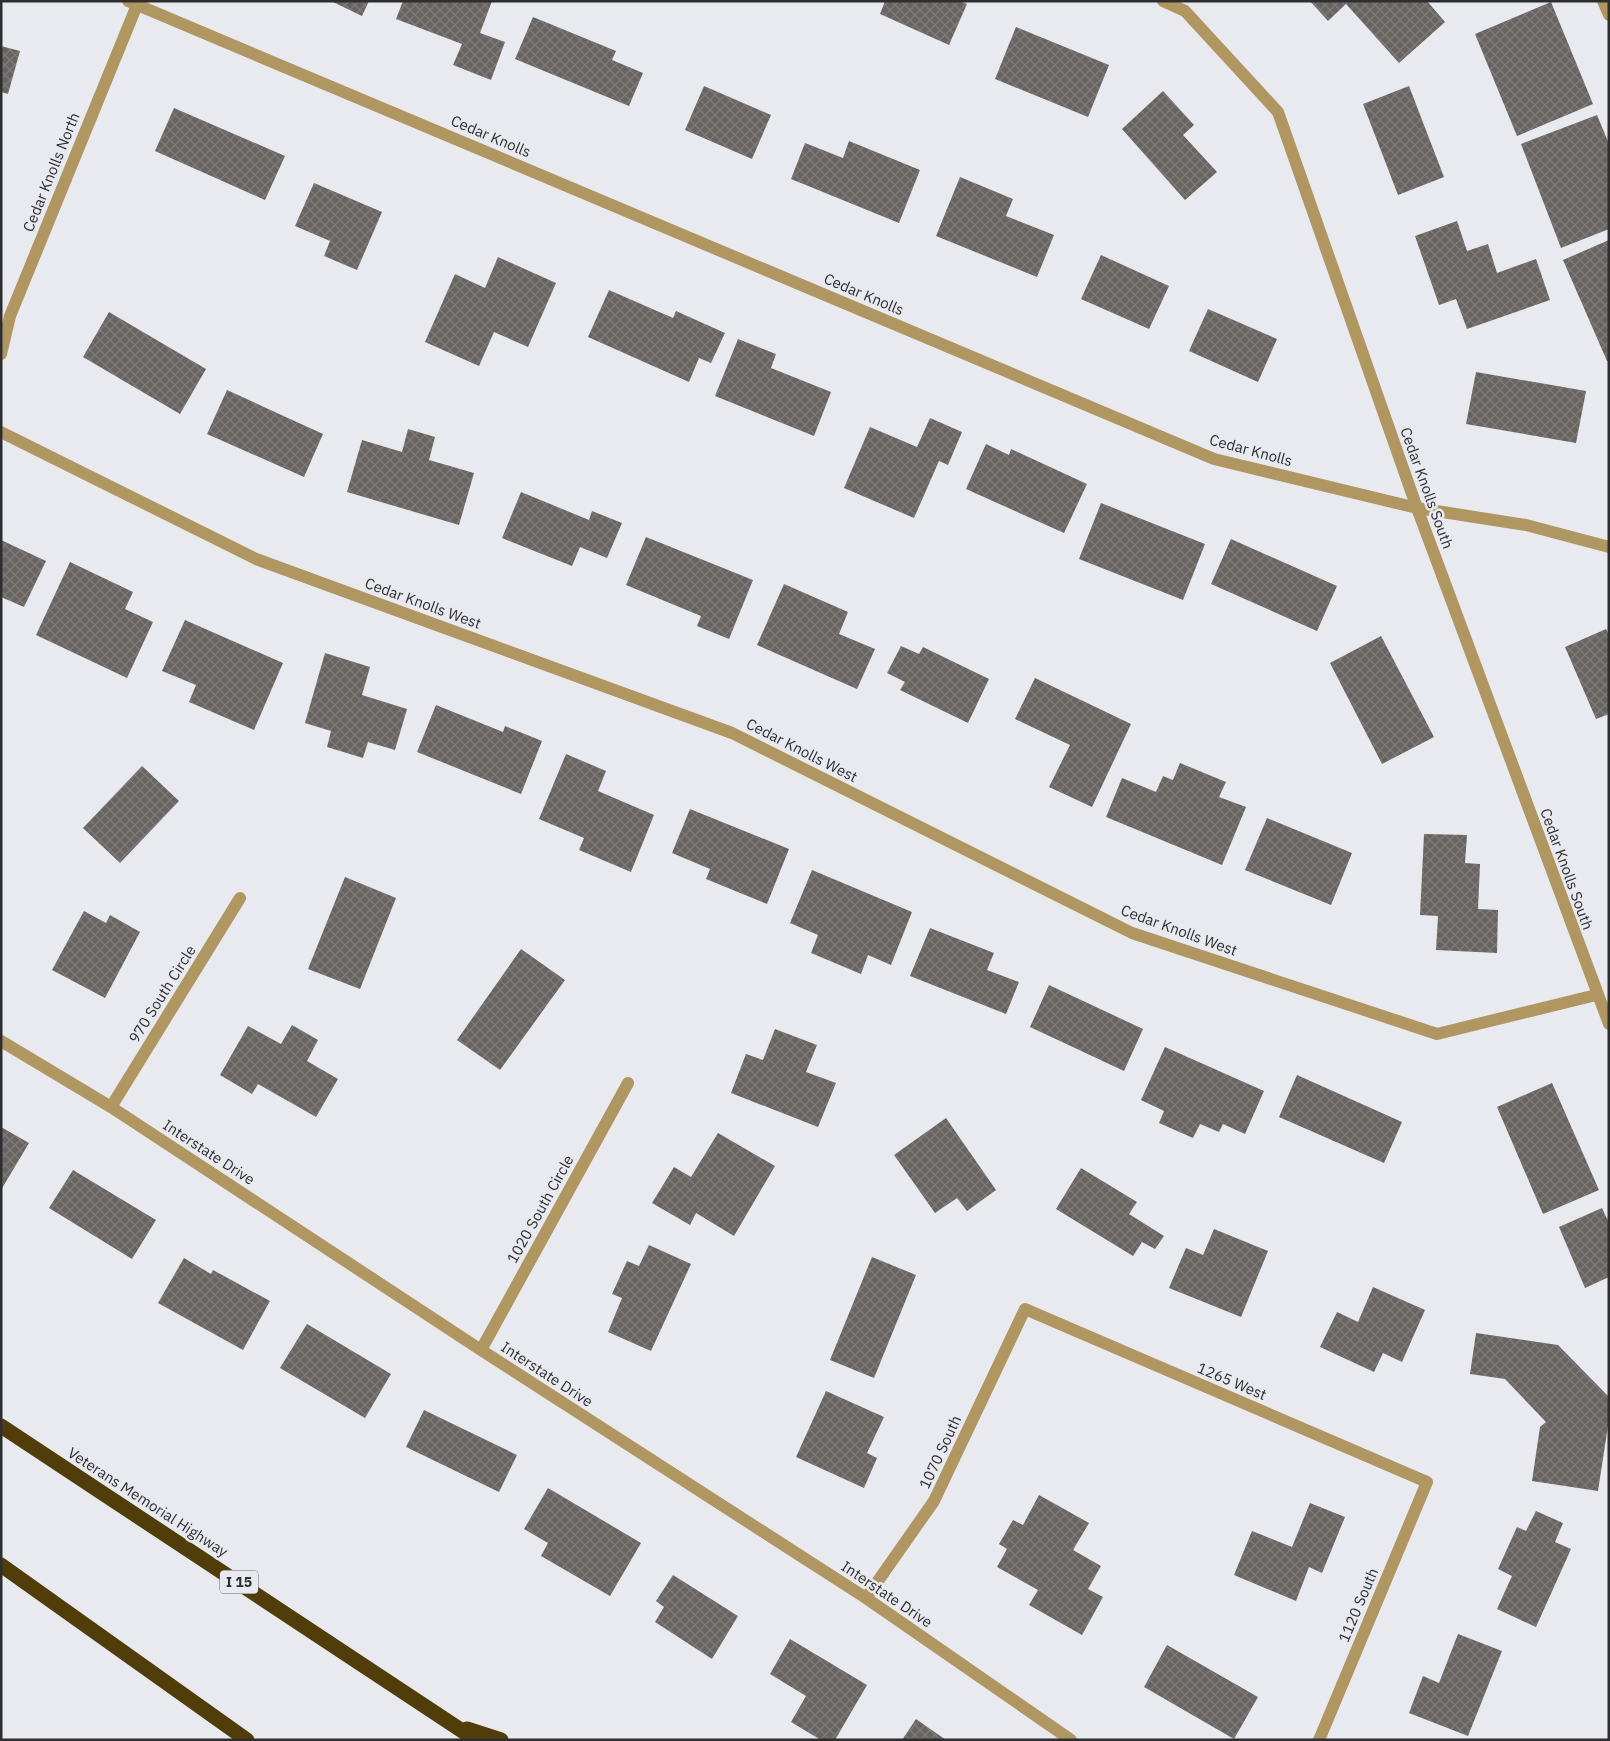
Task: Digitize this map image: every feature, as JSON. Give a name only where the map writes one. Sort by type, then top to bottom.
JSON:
[{"type":"highway","name":"Veterans Memorial Highway","points":[[1,1426],[476,1740]]},
{"type":"highway","points":[[1,1565],[248,1740]]},
{"type":"highway","points":[[455,1725],[501,1740]]},
{"type":"street","name":"Cedar Knolls South","points":[[1163,1],[1185,11],[1278,112],[1416,508],[1596,995],[1609,1024]]},
{"type":"street","points":[[1603,1],[1609,15]]},
{"type":"street","name":"Cedar Knolls","points":[[133,3],[1214,459],[1416,508],[1526,526],[1609,547]]},
{"type":"street","name":"Cedar Knolls North","points":[[1,354],[10,316],[133,3]]},
{"type":"street","name":"Cedar Knolls West","points":[[1,432],[256,559],[732,733],[1132,933],[1436,1034],[1596,995]]},
{"type":"street","name":"970 South Circle","points":[[111,1107],[240,898]]},
{"type":"street","name":"Interstate Drive","points":[[1,1041],[111,1107],[481,1350],[866,1598],[1071,1740]]},
{"type":"street","name":"1020 South Circle","points":[[481,1350],[628,1083]]},
{"type":"street","name":"1265 West","points":[[1025,1309],[1427,1482]]},
{"type":"street","name":"1070 South","points":[[866,1598],[934,1501],[1025,1309]]},
{"type":"street","name":"1120 South","points":[[1319,1740],[1427,1482]]},
{"type":"building","points":[[331,1],[369,1],[362,16]]},
{"type":"building","points":[[403,1],[492,1],[480,33],[505,42],[491,80],[453,65],[462,44],[396,19]]},
{"type":"building","points":[[885,1],[960,1],[967,4],[949,45],[880,14]]},
{"type":"building","points":[[1310,1],[1427,1],[1445,22],[1399,63],[1346,4],[1328,21]]},
{"type":"building","points":[[1551,2],[1593,104],[1517,136],[1475,34]]},
{"type":"building","points":[[533,17],[616,51],[612,60],[643,73],[629,106],[515,59]]},
{"type":"building","points":[[1016,27],[1109,65],[1088,117],[995,79]]},
{"type":"building","points":[[1,46],[20,51],[8,94],[1,92]]},
{"type":"building","points":[[704,86],[771,115],[752,159],[685,130]]},
{"type":"building","points":[[1409,86],[1444,177],[1398,195],[1363,104]]},
{"type":"building","points":[[1163,91],[1194,125],[1183,135],[1217,172],[1185,200],[1122,129]]},
{"type":"building","points":[[174,108],[285,156],[265,200],[155,151]]},
{"type":"building","points":[[1597,115],[1609,144],[1609,229],[1561,248],[1521,144]]},
{"type":"building","points":[[849,141],[920,170],[899,223],[791,179],[805,143],[843,158]]},
{"type":"building","points":[[960,177],[1013,199],[1006,216],[1054,235],[1037,277],[936,236]]},
{"type":"building","points":[[314,183],[382,212],[357,270],[324,256],[330,241],[295,226]]},
{"type":"building","points":[[1457,221],[1467,251],[1488,244],[1497,273],[1536,259],[1550,300],[1467,329],[1456,299],[1439,305],[1415,236]]},
{"type":"building","points":[[1609,240],[1609,361],[1607,361],[1563,260]]},
{"type":"building","points":[[1101,255],[1169,286],[1149,329],[1081,299]]},
{"type":"building","points":[[498,257],[556,283],[528,347],[494,332],[479,366],[425,342],[455,274],[485,288]]},
{"type":"building","points":[[609,290],[673,318],[676,311],[725,333],[711,363],[699,358],[689,382],[588,337]]},
{"type":"building","points":[[1208,309],[1277,339],[1258,382],[1189,351]]},
{"type":"building","points":[[109,312],[206,369],[180,414],[83,357]]},
{"type":"building","points":[[738,339],[776,354],[771,368],[831,392],[814,436],[715,396]]},
{"type":"building","points":[[1476,372],[1586,391],[1576,443],[1466,424]]},
{"type":"building","points":[[227,390],[323,434],[304,477],[207,434]]},
{"type":"building","points":[[930,418],[962,432],[948,465],[939,461],[914,518],[844,488],[870,427],[917,447]]},
{"type":"building","points":[[408,429],[435,437],[429,460],[474,473],[459,525],[347,492],[362,440],[402,452]]},
{"type":"building","points":[[986,444],[1009,455],[1011,449],[1087,484],[1064,533],[966,489]]},
{"type":"building","points":[[521,492],[589,520],[592,511],[622,523],[607,558],[580,547],[572,566],[502,538]]},
{"type":"building","points":[[1101,503],[1205,544],[1183,600],[1079,559]]},
{"type":"building","points":[[646,537],[753,580],[729,639],[697,626],[701,616],[626,585]]},
{"type":"building","points":[[1231,539],[1337,586],[1317,631],[1211,584]]},
{"type":"building","points":[[1,540],[46,561],[24,607],[1,597]]},
{"type":"building","points":[[70,562],[133,592],[125,609],[153,622],[127,678],[36,635]]},
{"type":"building","points":[[784,584],[848,612],[839,634],[875,649],[857,689],[757,645]]},
{"type":"building","points":[[185,620],[283,663],[254,730],[189,702],[196,685],[162,671]]},
{"type":"building","points":[[1606,629],[1609,635],[1609,714],[1596,719],[1565,647]]},
{"type":"building","points":[[1381,636],[1434,737],[1382,764],[1330,663]]},
{"type":"building","points":[[901,646],[919,654],[923,647],[989,679],[968,723],[900,690],[905,682],[887,673]]},
{"type":"building","points":[[325,653],[370,667],[362,695],[407,709],[395,750],[368,742],[363,758],[327,747],[331,731],[305,723]]},
{"type":"building","points":[[1035,678],[1131,724],[1092,807],[1049,787],[1070,745],[1015,719]]},
{"type":"building","points":[[436,705],[503,732],[505,726],[542,741],[521,794],[417,752]]},
{"type":"building","points":[[566,754],[606,771],[598,791],[654,815],[631,872],[579,850],[584,838],[539,819]]},
{"type":"building","points":[[1180,763],[1226,782],[1219,797],[1246,807],[1222,865],[1106,817],[1122,778],[1156,792],[1163,776],[1173,780]]},
{"type":"building","points":[[142,766],[179,801],[120,863],[83,828]]},
{"type":"building","points":[[690,809],[789,849],[767,904],[706,879],[710,869],[672,853]]},
{"type":"building","points":[[1267,818],[1352,853],[1331,905],[1245,870]]},
{"type":"building","points":[[1424,834],[1467,835],[1465,863],[1480,864],[1478,909],[1498,910],[1497,953],[1436,950],[1438,916],[1420,915]]},
{"type":"building","points":[[812,870],[912,912],[891,965],[868,955],[861,974],[811,953],[818,935],[790,923]]},
{"type":"building","points":[[345,877],[396,898],[360,989],[308,969]]},
{"type":"building","points":[[84,911],[106,923],[110,915],[140,932],[105,998],[52,970]]},
{"type":"building","points":[[930,928],[994,953],[987,970],[1019,982],[1006,1014],[910,976]]},
{"type":"building","points":[[521,949],[565,980],[500,1070],[457,1040]]},
{"type":"building","points":[[1049,985],[1143,1029],[1124,1071],[1030,1027]]},
{"type":"building","points":[[292,1025],[318,1040],[307,1061],[338,1079],[316,1117],[258,1084],[252,1094],[220,1075],[248,1026],[281,1044]]},
{"type":"building","points":[[775,1029],[817,1045],[806,1072],[836,1083],[818,1127],[731,1093],[746,1054],[763,1060]]},
{"type":"building","points":[[1165,1047],[1264,1091],[1245,1134],[1223,1124],[1219,1132],[1200,1124],[1193,1138],[1159,1123],[1164,1111],[1141,1100]]},
{"type":"building","points":[[1297,1075],[1402,1122],[1384,1163],[1279,1117]]},
{"type":"building","points":[[1552,1083],[1599,1190],[1543,1214],[1497,1107]]},
{"type":"building","points":[[946,1118],[996,1190],[967,1211],[957,1198],[935,1213],[894,1155]]},
{"type":"building","points":[[1,1127],[29,1143],[1,1190]]},
{"type":"building","points":[[718,1133],[775,1166],[734,1236],[696,1213],[690,1225],[652,1203],[674,1167],[691,1177]]},
{"type":"building","points":[[1081,1168],[1137,1202],[1129,1214],[1164,1236],[1155,1249],[1142,1242],[1133,1256],[1056,1209]]},
{"type":"building","points":[[73,1170],[156,1220],[132,1259],[49,1208]]},
{"type":"building","points":[[1602,1208],[1609,1223],[1609,1277],[1585,1288],[1559,1227]]},
{"type":"building","points":[[1214,1229],[1268,1251],[1241,1317],[1169,1288],[1186,1248],[1203,1255]]},
{"type":"building","points":[[649,1245],[691,1264],[651,1351],[608,1332],[622,1298],[612,1294],[627,1261],[639,1266]]},
{"type":"building","points":[[872,1257],[916,1275],[874,1378],[830,1360]]},
{"type":"building","points":[[184,1258],[211,1274],[213,1270],[270,1301],[243,1350],[158,1303]]},
{"type":"building","points":[[1373,1287],[1425,1310],[1402,1362],[1383,1353],[1374,1372],[1320,1347],[1337,1312],[1358,1322]]},
{"type":"building","points":[[307,1324],[391,1374],[365,1418],[280,1368]]},
{"type":"building","points":[[1476,1333],[1558,1345],[1609,1397],[1609,1419],[1598,1491],[1532,1481],[1540,1427],[1546,1422],[1505,1379],[1470,1374]]},
{"type":"building","points":[[826,1391],[884,1417],[867,1453],[877,1458],[864,1488],[796,1457]]},
{"type":"building","points":[[424,1410],[517,1455],[499,1492],[406,1447]]},
{"type":"building","points":[[548,1488],[641,1543],[610,1596],[541,1556],[548,1543],[524,1529]]},
{"type":"building","points":[[1039,1495],[1089,1523],[1073,1550],[1101,1566],[1088,1589],[1103,1597],[1082,1635],[1029,1605],[1038,1590],[997,1567],[1007,1549],[999,1544],[1013,1520],[1023,1525]]},
{"type":"building","points":[[1310,1503],[1345,1517],[1322,1573],[1309,1567],[1296,1601],[1234,1575],[1252,1531],[1292,1547]]},
{"type":"building","points":[[1536,1511],[1563,1523],[1555,1542],[1571,1549],[1536,1627],[1497,1609],[1512,1576],[1498,1569],[1517,1527],[1526,1531]]},
{"type":"building","points":[[673,1575],[738,1616],[712,1659],[655,1622],[664,1607],[656,1601]]},
{"type":"building","points":[[1458,1634],[1502,1651],[1468,1736],[1409,1713],[1423,1676],[1439,1683]]},
{"type":"building","points":[[790,1639],[867,1685],[835,1740],[821,1740],[791,1722],[806,1696],[770,1674]]},
{"type":"building","points":[[1167,1645],[1258,1697],[1234,1739],[1144,1687]]},
{"type":"building","points":[[916,1719],[946,1740],[902,1740]]}]
